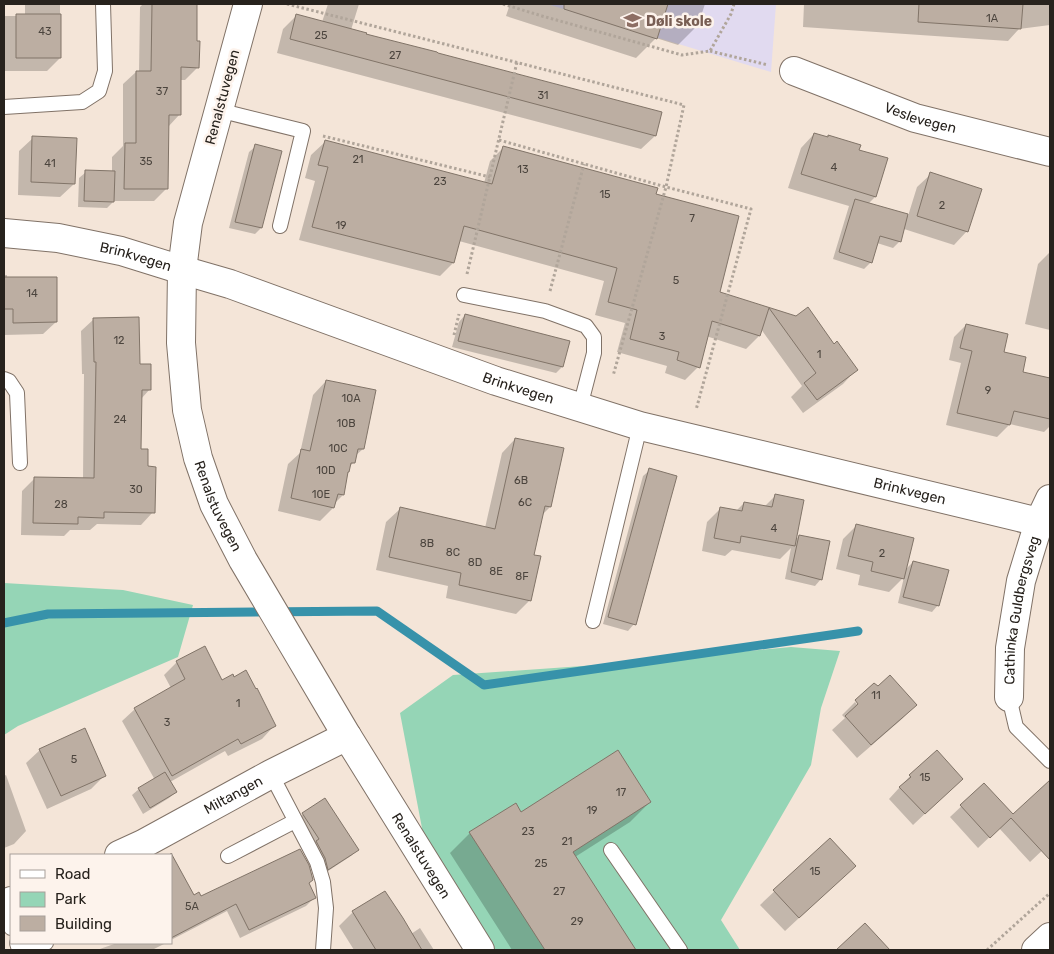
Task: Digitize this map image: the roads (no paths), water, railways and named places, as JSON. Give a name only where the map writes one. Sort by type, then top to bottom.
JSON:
[{"type":"street","name":"Renalstuvegen","points":[[248,4],[188,223],[182,270],[181,343],[187,410],[198,458],[214,504],[243,560],[347,736],[480,950]]},
{"type":"street","name":"Veslevegen","points":[[794,72],[916,118],[1050,152]]},
{"type":"street","name":"Brinkvegen","points":[[4,233],[58,238],[122,251],[230,284],[496,381],[640,426],[1045,510]]},
{"type":"street","name":"Cathinka Guldbergsveg","points":[[1009,697],[1010,648],[1021,580],[1045,510]]},
{"type":"street","name":"Miltangen","points":[[121,854],[271,774],[347,736]]},
{"type":"street","points":[[1036,950],[1050,937]]},
{"type":"lane","points":[[4,107],[82,102],[99,92],[105,71],[103,4]]},
{"type":"lane","points":[[218,110],[303,131],[280,226]]},
{"type":"lane","points":[[464,295],[545,311],[586,326],[594,337],[591,411]]},
{"type":"lane","points":[[4,379],[9,381],[17,393],[20,462]]},
{"type":"lane","points":[[593,621],[640,426]]},
{"type":"lane","points":[[1009,697],[1016,727],[1050,761]]},
{"type":"lane","points":[[271,774],[317,862],[323,882],[326,908],[323,950]]},
{"type":"lane","points":[[228,856],[295,821]]},
{"type":"lane","points":[[610,850],[680,950]]},
{"type":"lane","points":[[4,908],[10,925]]},
{"type":"lane","points":[[28,950],[43,944]]},
{"type":"waterway","points":[[4,623],[48,614],[377,611],[484,685],[858,631]]},
{"type":"place","name":"Døli skole","points":[[632,21]]}]
